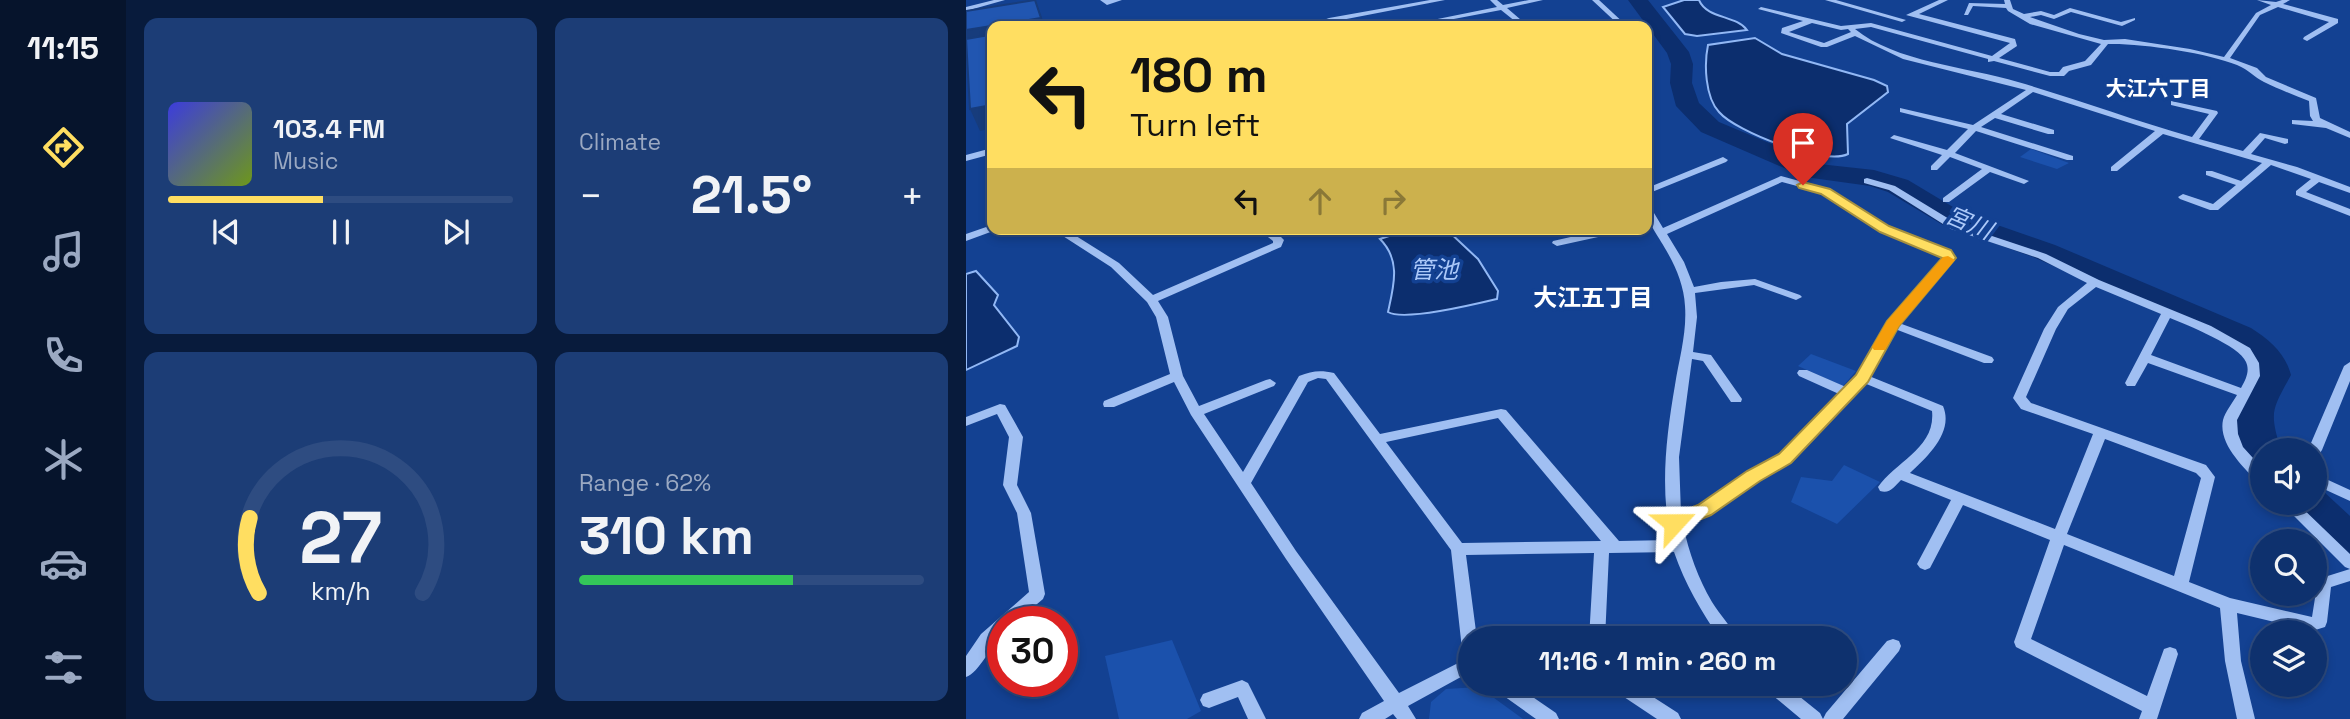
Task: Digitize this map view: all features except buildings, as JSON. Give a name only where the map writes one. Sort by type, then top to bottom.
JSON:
[{"type":"street","points":[[966,9],[1002,0]]},
{"type":"street","points":[[1103,0],[1107,3],[1119,0]]},
{"type":"street","points":[[1326,21],[1442,0]]},
{"type":"street","points":[[1493,0],[1519,21]]},
{"type":"street","points":[[1432,21],[1541,0]]},
{"type":"street","points":[[1595,0],[1618,21]]},
{"type":"street","points":[[1828,0],[1902,20]]},
{"type":"street","points":[[1888,30],[1912,14],[1945,0]]},
{"type":"street","points":[[2260,0],[2335,21],[2308,39]]},
{"type":"street","points":[[2226,59],[2239,43],[2248,24],[2258,14],[2287,0]]},
{"type":"street","points":[[966,1],[992,3]]},
{"type":"street","points":[[1966,15],[1970,4],[2008,3],[2022,17],[2056,31],[2104,42],[2125,41],[2226,59],[2248,66],[2263,79],[2313,100],[2314,116],[2326,125],[2350,135]]},
{"type":"street","points":[[1761,9],[1853,30],[1906,57],[1958,68],[2269,162],[2350,190]]},
{"type":"street","points":[[2022,17],[2041,13],[2054,17],[2070,10],[2122,24],[2133,19]]},
{"type":"street","points":[[1912,14],[2014,44],[1991,60]]},
{"type":"street","points":[[1811,20],[1785,30],[1785,33],[1824,45],[1853,30],[1871,25],[1991,60],[2061,74],[2066,69],[2088,63],[2104,42]]},
{"type":"street","points":[[1934,168],[1974,128],[2031,90]]},
{"type":"street","points":[[2174,103],[2214,113],[2194,140]]},
{"type":"street","points":[[1903,110],[1974,128],[2070,158]]},
{"type":"street","points":[[1993,114],[2051,132]]},
{"type":"street","points":[[2295,122],[2326,125]]},
{"type":"street","points":[[2115,169],[2161,131]]},
{"type":"street","points":[[2245,155],[2263,135],[2285,141]]},
{"type":"street","points":[[1894,138],[1947,153],[2024,181]]},
{"type":"street","points":[[966,159],[987,153]]},
{"type":"street","points":[[1652,189],[1723,160]]},
{"type":"street","points":[[2183,197],[2214,208],[2269,162]]},
{"type":"street","points":[[1946,200],[1988,169]]},
{"type":"street","points":[[2209,173],[2242,184]]},
{"type":"street","points":[[1674,523],[1704,510],[1753,476],[1785,459],[1862,378],[1892,324],[1949,258],[1946,253],[1885,229],[1825,191],[1781,179],[1655,225],[1685,276],[1692,306],[1674,435],[1671,485],[1674,523],[1678,546],[1697,593],[1720,626]]},
{"type":"street","points":[[2317,179],[2299,193],[2350,213]]},
{"type":"street","points":[[1867,181],[1892,188],[1955,226],[2042,256],[2234,342],[2246,351],[2253,363],[2254,376],[2230,419],[2231,433],[2237,449],[2250,464]]},
{"type":"street","points":[[966,238],[987,230]]},
{"type":"street","points":[[1066,235],[1115,265],[1152,300],[1162,317],[1177,376],[1196,412],[1343,632],[1407,719]]},
{"type":"street","points":[[1152,300],[1277,245],[1279,240],[1272,235]]},
{"type":"street","points":[[1557,243],[1594,235]]},
{"type":"street","points":[[1690,292],[1721,285],[1755,282],[1796,297]]},
{"type":"street","points":[[2095,282],[2064,307],[2019,398],[2026,406],[2201,469],[2208,477],[2180,585]]},
{"type":"street","points":[[2131,383],[2167,313]]},
{"type":"street","points":[[1892,324],[1988,360]]},
{"type":"street","points":[[1686,354],[1707,358],[1736,398]]},
{"type":"street","points":[[2144,356],[2244,393]]},
{"type":"street","points":[[2320,438],[2350,366]]},
{"type":"street","points":[[1803,373],[1848,393]]},
{"type":"street","points":[[1244,482],[1303,379],[1317,374],[1330,376],[1458,549],[1467,626]]},
{"type":"street","points":[[1109,404],[1177,376]]},
{"type":"street","points":[[1862,378],[1938,409],[1941,417],[1931,442],[1885,487]]},
{"type":"street","points":[[1196,412],[1269,383]]},
{"type":"street","points":[[966,422],[1000,408],[1016,437],[1010,485],[1024,513],[1037,594],[1023,606]]},
{"type":"street","points":[[1377,439],[1501,413],[1609,547],[1599,626]]},
{"type":"street","points":[[2101,432],[2059,537],[2022,642],[2150,713],[2170,654]]},
{"type":"street","points":[[1899,474],[2228,604],[2312,624],[2319,622],[2324,583],[2350,575]]},
{"type":"street","points":[[2327,485],[2350,496]]},
{"type":"street","points":[[1925,564],[1960,498]]},
{"type":"street","points":[[2300,515],[2350,563]]},
{"type":"street","points":[[1458,549],[1678,546]]},
{"type":"street","points":[[2228,604],[2233,661],[2246,719]]},
{"type":"street","points":[[966,670],[987,639]]},
{"type":"street","points":[[1832,719],[1893,646]]},
{"type":"street","points":[[1368,719],[1458,670]]},
{"type":"street","points":[[1209,700],[1242,688],[1257,719]]},
{"type":"street","points":[[1517,696],[1550,719]]},
{"type":"street","points":[[1637,696],[1672,719]]},
{"type":"street","points":[[1784,696],[1814,719]]},
{"type":"shaded area","points":[[2031,149],[2069,163],[2057,169],[2020,157]]},
{"type":"shaded area","points":[[1811,354],[1856,371],[1843,386],[1798,366]]},
{"type":"shaded area","points":[[1844,465],[1880,482],[1837,524],[1791,502],[1801,477],[1832,481]]},
{"type":"shaded area","points":[[1172,640],[1201,711],[1187,719],[1119,719],[1105,656]]},
{"type":"shaded area","points":[[1458,688],[1458,696],[1491,696],[1523,719],[1429,719],[1431,702],[1446,689]]},
{"type":"water","points":[[1684,0],[1699,0],[1708,11],[1736,22],[1747,30],[1697,36],[1685,34],[1663,7]]},
{"type":"water","points":[[1755,38],[1782,54],[1887,86],[1888,92],[1847,124],[1848,154],[1820,155],[1781,145],[1743,129],[1728,120],[1714,106],[1707,80],[1708,45]]},
{"type":"water","name":"管池","points":[[1392,235],[1452,235],[1478,259],[1498,291],[1497,299],[1424,314],[1396,315],[1388,312],[1394,273],[1391,255],[1380,239]]},
{"type":"water","points":[[976,271],[998,295],[994,305],[1019,337],[1017,346],[966,370],[966,274]]},
{"type":"waterway","name":"宮川","points":[[1638,0],[1678,52],[1682,64],[1681,83],[1688,106],[1710,127],[1814,171],[1874,178],[1898,186],[1953,219],[2044,251],[2239,335],[2251,343],[2265,356],[2273,375],[2256,406],[2253,420],[2258,438]]},
{"type":"waterway","name":"宮川","points":[[2322,515],[2350,542]]},
{"type":"slow traffic","points":[[1880,347],[1892,324],[1948,260]]},
{"type":"district","name":"大江六丁目","points":[[2158,89]]},
{"type":"district","name":"大江五丁目","points":[[1593,298]]},
{"type":"route","points":[[1674,523],[1704,510],[1753,476],[1785,459],[1862,378],[1892,324],[1949,258],[1946,253],[1885,229],[1825,191],[1803,185]]}]
